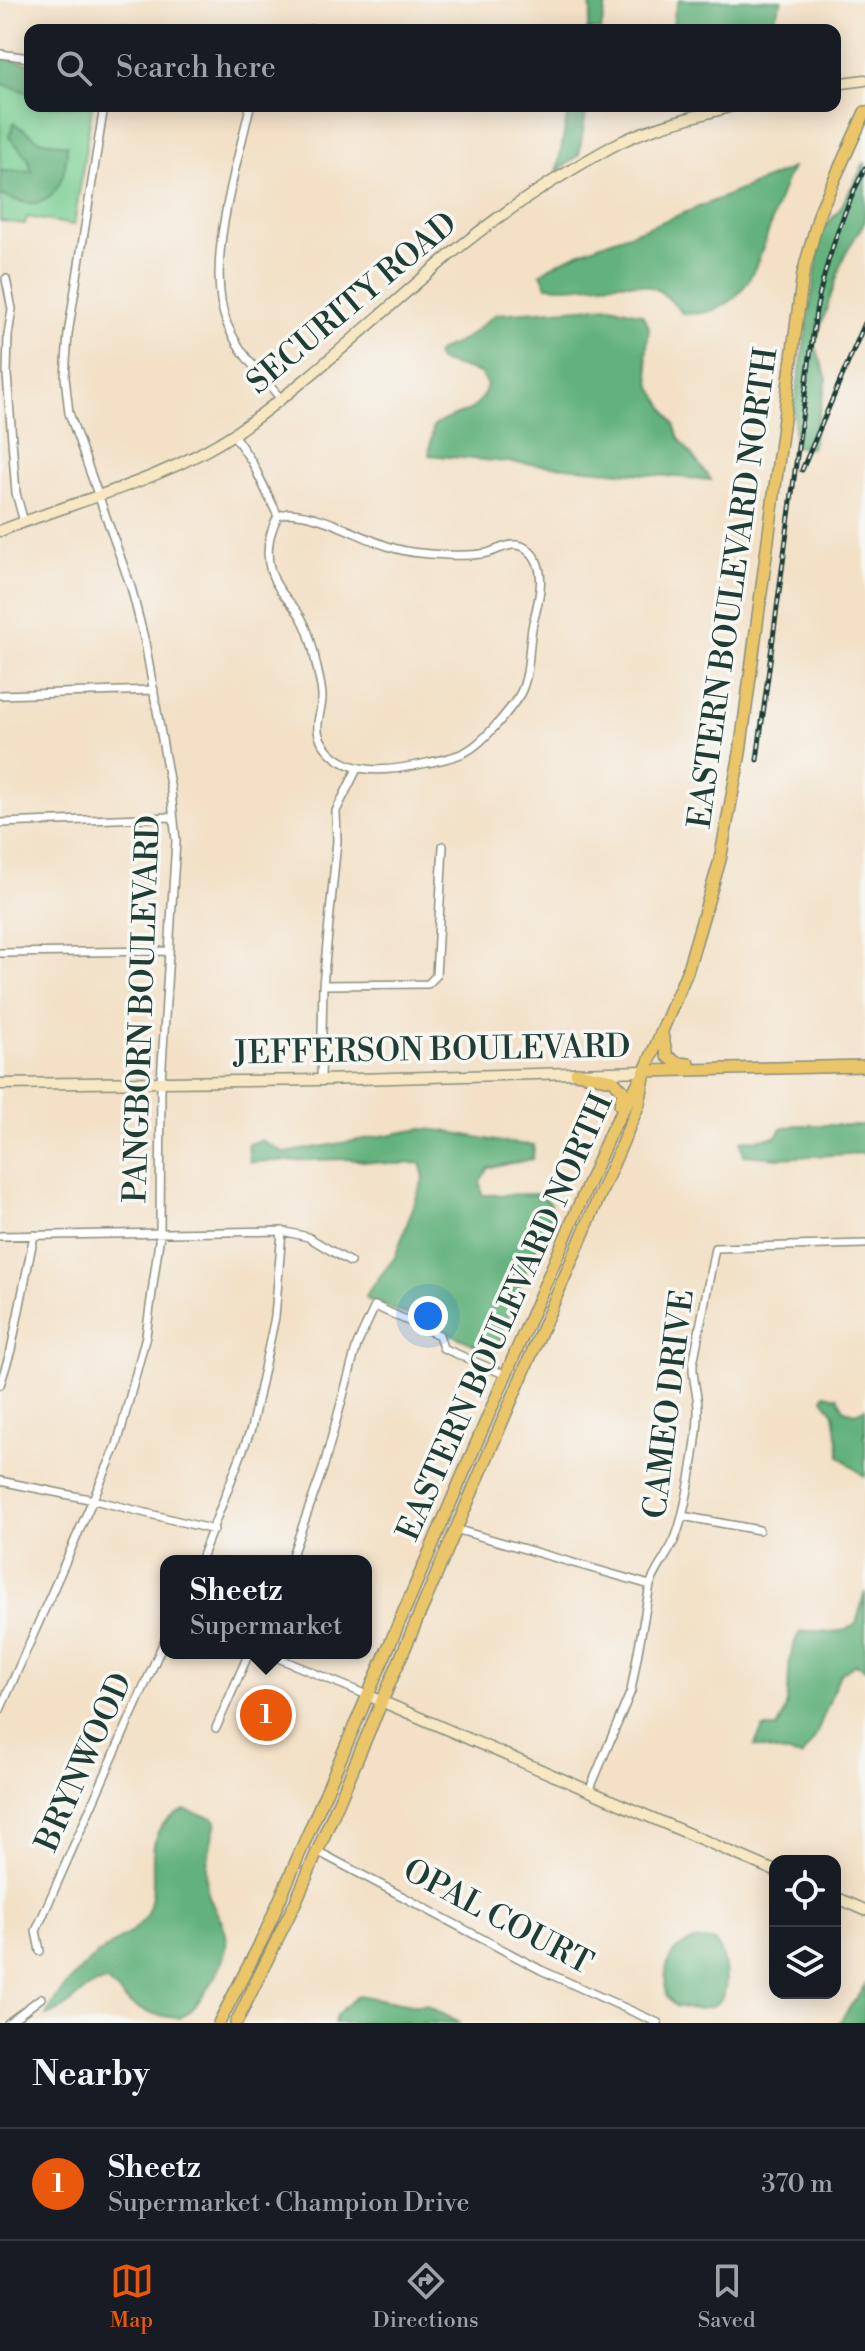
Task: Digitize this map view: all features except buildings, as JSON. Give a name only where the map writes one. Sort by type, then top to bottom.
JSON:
[{"type":"main road","name":"EASTERN BOULEVARD NORTH","points":[[219,2023],[264,1936],[611,1131],[645,1071],[687,972],[707,912],[732,805],[803,274],[820,211],[865,112]]},
{"type":"main road","points":[[662,1034],[667,1056],[677,1063],[730,1068]]},
{"type":"main road","name":"JEFFERSON BOULEVARD","points":[[645,1071],[865,1066]]},
{"type":"main road","name":"EASTERN BOULEVARD NORTH","points":[[236,2023],[278,1941],[639,1104],[645,1071]]},
{"type":"main road","points":[[576,1073],[613,1080],[621,1087],[623,1097],[611,1131]]},
{"type":"main road","points":[[488,1452],[488,1437],[509,1386],[510,1380],[506,1375]]},
{"type":"main road","points":[[455,1529],[451,1523],[452,1513],[477,1454],[480,1435]]},
{"type":"main road","points":[[264,1936],[306,1860],[317,1851],[315,1838],[337,1766]]},
{"type":"street","points":[[0,54],[24,57]]},
{"type":"street","points":[[841,83],[865,80]]},
{"type":"street","name":"PANGBORN BOULEVARD","points":[[0,1710],[117,1445],[135,1383],[151,1309],[160,1234],[161,1081],[176,841],[171,791],[154,690],[131,587],[69,413],[65,377],[68,334],[103,112]]},
{"type":"street","points":[[249,112],[223,233],[219,292],[228,327],[240,349],[281,399]]},
{"type":"street","name":"SECURITY ROAD","points":[[0,531],[185,460],[233,434],[281,399],[447,257],[517,204],[612,146],[713,112]]},
{"type":"street","points":[[6,279],[12,309],[7,374],[16,493],[24,522]]},
{"type":"street","points":[[233,434],[252,462],[278,516]]},
{"type":"street","points":[[288,513],[311,515],[399,551],[468,555],[524,546],[538,566],[541,591],[529,638],[524,685],[516,699],[489,731],[470,749],[455,757],[391,771],[371,771],[358,767],[332,754],[319,736],[317,728],[322,693],[309,634],[297,610],[277,586],[270,567],[268,536],[278,516],[288,513]]},
{"type":"street","points":[[0,695],[154,690]]},
{"type":"street","points":[[321,1080],[323,985],[337,841],[336,811],[358,767]]},
{"type":"street","points":[[0,823],[173,817]]},
{"type":"street","points":[[323,985],[428,984],[436,976],[443,846]]},
{"type":"street","points":[[0,953],[168,951]]},
{"type":"street","name":"JEFFERSON BOULEVARD","points":[[0,1084],[321,1080],[645,1071]]},
{"type":"street","points":[[203,1555],[251,1429],[275,1317],[282,1231]]},
{"type":"street","points":[[0,1236],[282,1231],[308,1237],[350,1262]]},
{"type":"street","points":[[0,1385],[11,1350],[34,1235]]},
{"type":"street","name":"CAMEO DRIVE","points":[[589,1791],[631,1691],[650,1585],[673,1543],[682,1516],[698,1415],[693,1364],[715,1248],[865,1244]]},
{"type":"street","points":[[292,1555],[323,1469],[357,1345],[375,1306],[439,1335],[443,1348],[506,1375]]},
{"type":"street","points":[[0,1481],[94,1500],[214,1530]]},
{"type":"street","points":[[682,1516],[759,1530]]},
{"type":"street","points":[[455,1529],[650,1585]]},
{"type":"street","name":"BRYNWOOD","points":[[40,1951],[36,1931],[160,1651]]},
{"type":"street","points":[[216,1728],[246,1659]]},
{"type":"street","points":[[280,1659],[769,1868]]},
{"type":"street","name":"OPAL COURT","points":[[317,1851],[541,1970],[658,2023]]},
{"type":"street","points":[[841,1900],[865,1910]]},
{"type":"street","points":[[8,2023],[41,1998]]},
{"type":"green space","points":[[590,0],[607,0],[602,24],[588,24]]},
{"type":"green space","points":[[679,0],[782,0],[772,24],[673,24]]},
{"type":"green space","points":[[0,58],[24,62],[24,91],[0,83]]},
{"type":"green space","points":[[0,64],[24,68],[24,112],[91,112],[74,225],[27,217],[25,224],[0,221]]},
{"type":"green space","points":[[568,112],[586,112],[579,155],[557,172]]},
{"type":"green space","points":[[14,123],[39,140],[67,145],[60,183],[41,202],[23,202],[0,195],[0,171],[32,172],[28,158],[9,137]]},
{"type":"green space","points":[[865,162],[865,221],[844,256],[815,344],[827,379],[811,448],[794,446],[794,407],[822,231],[840,209]]},
{"type":"green space","points":[[792,168],[757,263],[745,285],[730,301],[709,311],[682,313],[659,291],[634,283],[547,286],[541,273],[579,253]]},
{"type":"green space","points":[[611,306],[642,314],[649,327],[646,356],[651,386],[679,438],[711,480],[429,455],[433,427],[472,409],[483,396],[487,385],[480,373],[439,361],[436,355],[441,350],[464,339],[497,314]]},
{"type":"green space","points":[[796,1125],[865,1125],[865,1153],[779,1158],[744,1155],[741,1141],[775,1137],[782,1129]]},
{"type":"green space","points":[[421,1129],[534,1145],[533,1159],[489,1168],[480,1181],[482,1195],[541,1194],[551,1204],[547,1228],[525,1272],[494,1354],[368,1300],[365,1296],[395,1257],[424,1177],[420,1163],[391,1164],[348,1159],[250,1162],[248,1144],[261,1140],[285,1153]]},
{"type":"green space","points":[[825,1394],[838,1397],[844,1410],[857,1413],[865,1408],[865,1477],[840,1456],[834,1413],[823,1399]]},
{"type":"green space","points":[[865,1592],[865,1669],[856,1664],[840,1674],[814,1740],[801,1757],[754,1746],[763,1728],[777,1728],[783,1716],[790,1657],[800,1632],[842,1631],[856,1624]]},
{"type":"green space","points":[[185,1810],[216,1821],[206,1880],[210,1900],[226,1934],[226,1945],[213,1981],[197,2003],[180,2018],[136,2007],[106,1982],[97,1984],[64,2008],[46,2016],[62,1990],[82,1969],[133,1931],[144,1918],[152,1897],[155,1841],[169,1818]]},
{"type":"green space","points":[[698,1940],[713,1941],[723,1956],[724,1992],[715,2005],[707,2008],[675,2006],[666,1995],[667,1967],[680,1947]]},
{"type":"green space","points":[[865,1985],[865,2023],[839,2023]]},
{"type":"green space","points":[[358,1995],[426,2005],[460,2023],[334,2023],[336,2015]]},
{"type":"railway","points":[[757,760],[816,311],[836,238],[865,168]]},
{"type":"railway","points":[[802,470],[865,323]]},
{"type":"place","name":"Sheetz","points":[[266,1715]]}]
